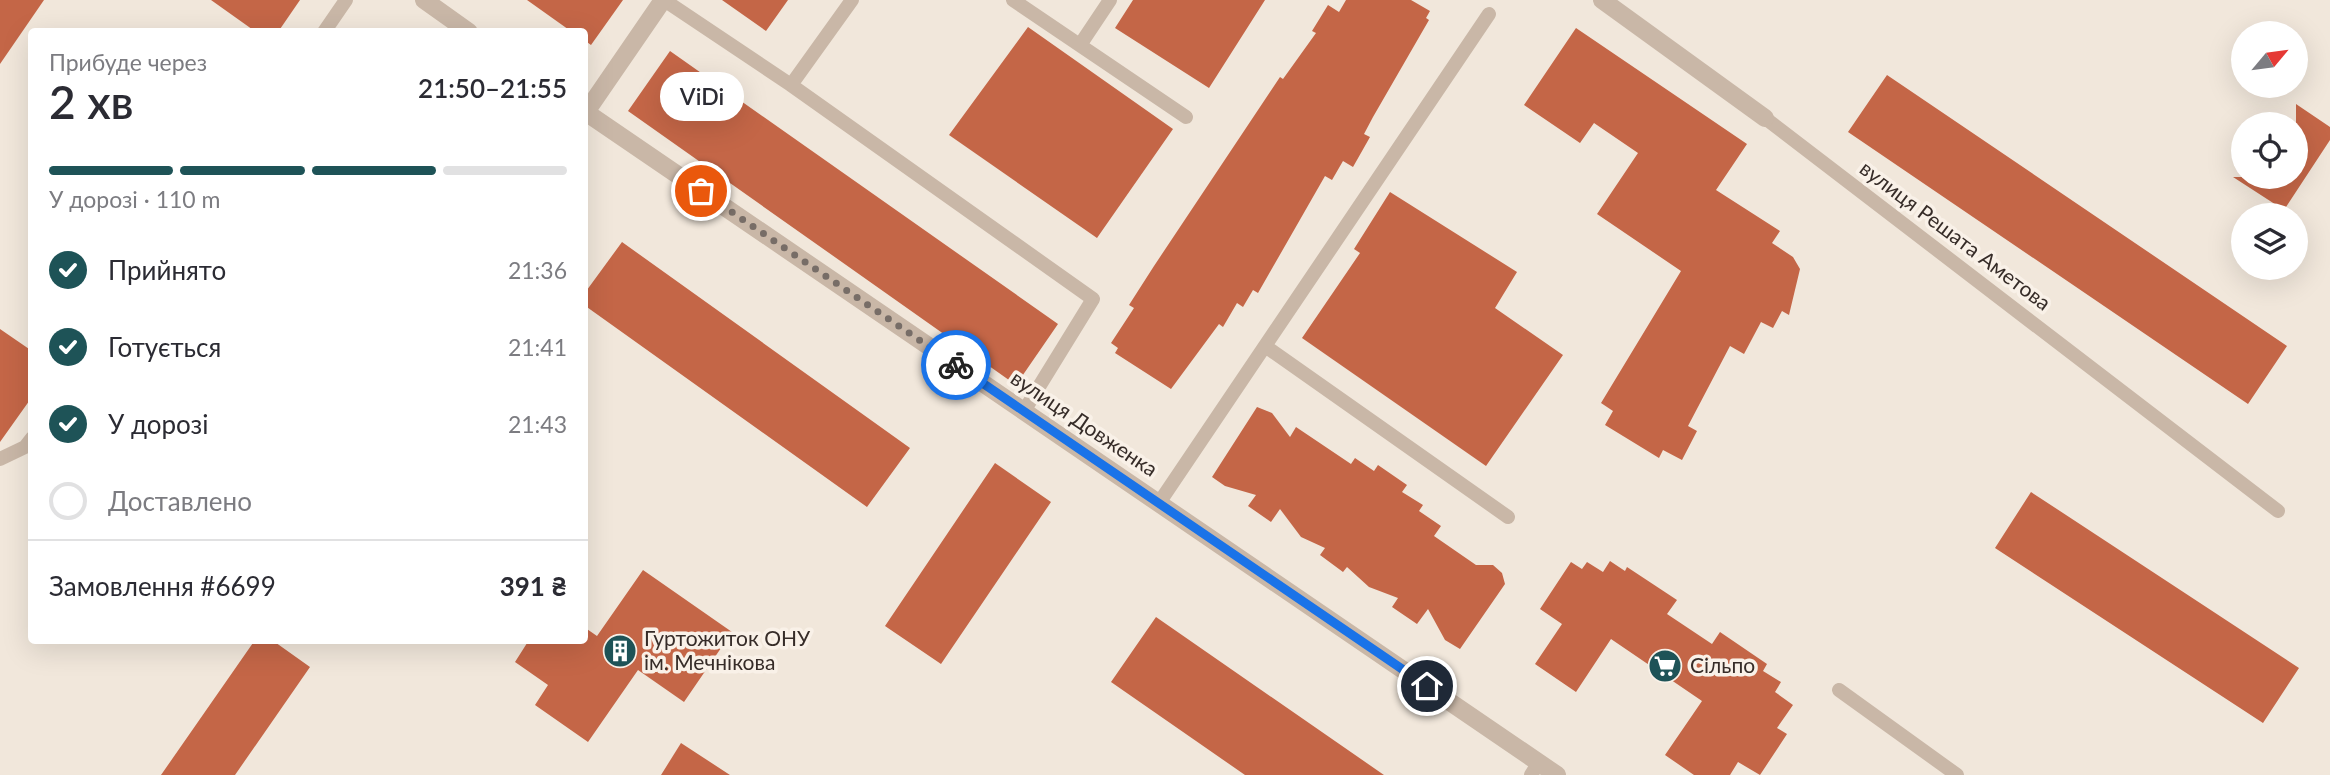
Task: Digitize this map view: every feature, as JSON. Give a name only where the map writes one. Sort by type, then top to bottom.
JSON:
[{"type":"street","points":[[424,0],[463,28]]},
{"type":"street","points":[[588,108],[664,0]]},
{"type":"street","name":"вулиця Решата Аметова","points":[[1602,0],[1765,118]]},
{"type":"street","name":"вулиця Довженка","points":[[588,114],[1159,503],[1535,769],[1557,775]]},
{"type":"lane","points":[[327,28],[346,0]]},
{"type":"lane","points":[[664,0],[791,85],[1093,299],[1024,411]]},
{"type":"lane","points":[[791,85],[852,0]]},
{"type":"lane","points":[[1013,0],[1186,117]]},
{"type":"lane","points":[[1080,45],[1110,0]]},
{"type":"lane","points":[[1159,503],[1489,14]]},
{"type":"lane","name":"вулиця Решата Аметова","points":[[1765,118],[2278,511]]},
{"type":"lane","points":[[1265,346],[1508,517]]},
{"type":"lane","points":[[0,458],[28,443]]},
{"type":"lane","points":[[1839,690],[1957,775]]},
{"type":"building","points":[[0,0],[44,0],[0,64]]},
{"type":"building","points":[[211,0],[300,0],[281,28],[250,28]]},
{"type":"building","points":[[527,0],[623,0],[591,45],[588,43],[588,28],[566,28]]},
{"type":"building","points":[[722,0],[788,0],[766,31]]},
{"type":"building","points":[[1133,0],[1265,0],[1209,88],[1115,28]]},
{"type":"building","points":[[1346,0],[1411,0],[1430,11],[1426,18],[1429,20],[1364,134],[1370,137],[1353,167],[1343,161],[1332,180],[1325,176],[1258,293],[1253,290],[1243,307],[1237,303],[1223,327],[1219,324],[1171,389],[1115,353],[1118,348],[1111,343],[1134,308],[1129,305],[1154,266],[1280,77],[1283,79],[1316,33],[1312,31],[1328,5],[1339,12]]},
{"type":"building","points":[[1028,27],[1173,129],[1097,238],[949,135]]},
{"type":"building","points":[[1576,28],[1747,144],[1716,190],[1780,231],[1772,243],[1793,257],[1800,269],[1789,315],[1782,311],[1773,328],[1761,322],[1744,354],[1730,346],[1688,426],[1697,431],[1682,460],[1663,450],[1659,458],[1605,425],[1613,411],[1601,403],[1681,271],[1597,214],[1638,153],[1594,123],[1580,143],[1524,105]]},
{"type":"building","points":[[670,51],[1058,324],[1016,385],[628,111]]},
{"type":"building","points":[[1887,75],[2287,346],[2248,404],[1848,132]]},
{"type":"building","points":[[2296,104],[2308,112],[2296,112]]},
{"type":"building","points":[[2308,112],[2330,127],[2330,140],[2308,173]]},
{"type":"building","points":[[2252,189],[2298,189],[2289,203],[2273,203]]},
{"type":"building","points":[[1390,192],[1517,272],[1495,308],[1563,355],[1486,466],[1302,338],[1360,253],[1354,249]]},
{"type":"building","points":[[622,242],[910,448],[867,507],[588,308],[588,289]]},
{"type":"building","points":[[0,329],[28,348],[28,403],[0,442]]},
{"type":"building","points":[[1257,407],[1272,413],[1290,437],[1296,427],[1351,464],[1355,458],[1374,471],[1378,465],[1407,485],[1402,492],[1423,505],[1419,511],[1441,526],[1434,536],[1476,565],[1493,565],[1502,573],[1505,584],[1460,649],[1445,640],[1428,609],[1417,624],[1392,607],[1398,598],[1369,587],[1347,567],[1343,572],[1320,555],[1325,548],[1301,537],[1280,509],[1271,522],[1248,506],[1256,495],[1225,486],[1212,477]]},
{"type":"building","points":[[995,463],[1051,502],[941,664],[885,626]]},
{"type":"building","points":[[2031,492],[2299,668],[2263,723],[1995,548]]},
{"type":"building","points":[[1610,561],[1625,571],[1627,567],[1677,600],[1667,614],[1712,644],[1720,632],[1767,664],[1763,671],[1781,682],[1775,692],[1793,705],[1777,728],[1787,734],[1760,775],[1738,762],[1730,775],[1694,775],[1665,755],[1702,701],[1611,639],[1576,692],[1535,664],[1562,624],[1540,609],[1571,562],[1582,569],[1587,562],[1603,572]]},
{"type":"building","name":"Гуртожиток ОНУ ім. Мечнікова","points":[[643,570],[732,632],[684,702],[638,670],[588,742],[535,705],[548,685],[515,662],[526,644],[588,644],[588,630],[597,636]]},
{"type":"building","points":[[1156,617],[1384,775],[1245,775],[1111,682]]},
{"type":"building","points":[[252,644],[278,644],[310,667],[235,775],[161,775]]},
{"type":"building","points":[[681,743],[730,775],[661,775]]},
{"type":"way so far","points":[[701,191],[956,365]]},
{"type":"place","name":"ViDi","points":[[701,191]]},
{"type":"place","name":"Гуртожиток ОНУ ім. Мечнікова","points":[[620,651]]},
{"type":"place","name":"Сільпо","points":[[1665,666]]},
{"type":"route","points":[[956,365],[1427,686]]}]
